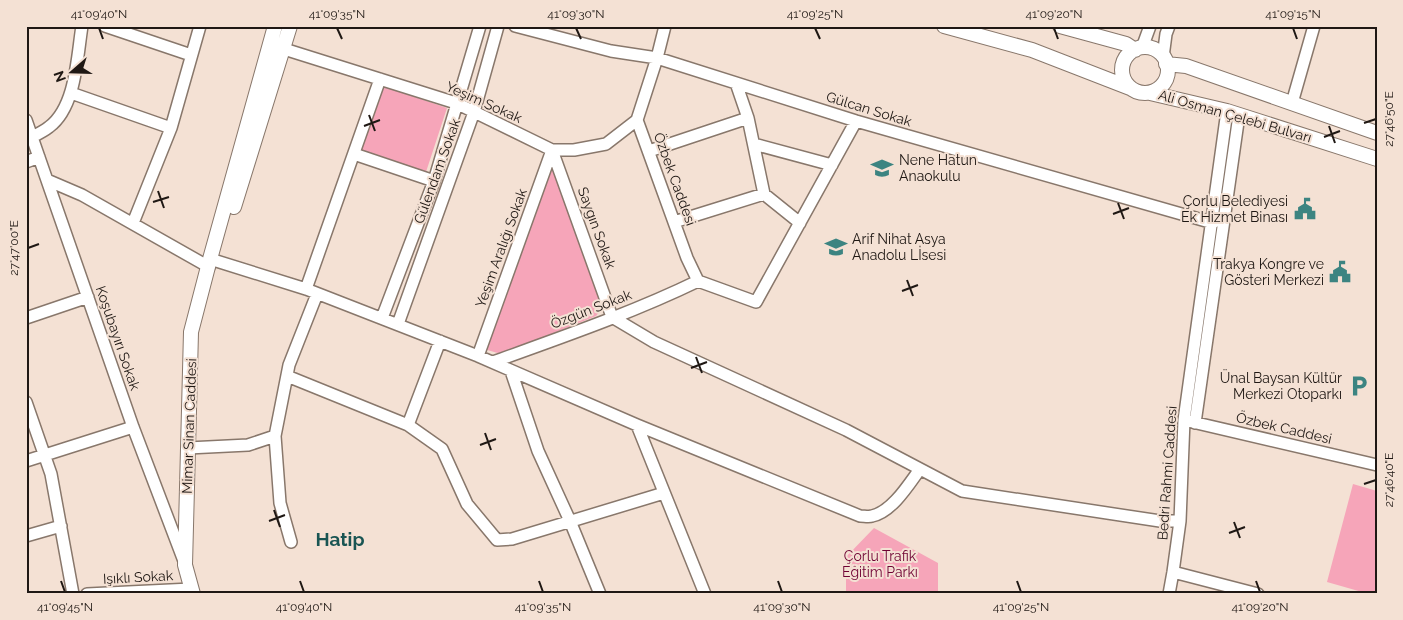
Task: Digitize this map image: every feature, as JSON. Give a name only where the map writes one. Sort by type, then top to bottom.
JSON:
[{"type":"main road","name":"Mimar Sinan Caddesi","points":[[192,591],[185,565],[191,332],[275,26]]},
{"type":"main road","name":"Mimar Sinan Caddesi","points":[[209,263],[226,234],[290,26]]},
{"type":"main road","points":[[944,26],[1032,50],[1136,92],[1150,93],[1162,85],[1166,78],[1168,71],[1164,60],[1150,48],[1139,49],[1129,54],[1124,60],[1122,68],[1125,82],[1130,88]]},
{"type":"main road","points":[[1060,26],[1139,49]]},
{"type":"main road","name":"Ali Osman Çelebi Bulvarı","points":[[1164,60],[1377,133]]},
{"type":"main road","name":"Ali Osman Çelebi Bulvarı","points":[[1150,93],[1233,113],[1377,159]]},
{"type":"street","points":[[32,137],[50,126],[61,114],[71,93],[82,26]]},
{"type":"street","points":[[104,26],[191,55]]},
{"type":"street","points":[[133,223],[171,128],[200,26]]},
{"type":"street","name":"Gülendam Sokak","points":[[382,318],[434,182],[480,26]]},
{"type":"street","name":"Gülendam Sokak","points":[[398,324],[474,112],[498,26]]},
{"type":"street","name":"Gülcan Sokak","points":[[515,26],[611,51],[657,58],[856,121],[1213,222]]},
{"type":"street","name":"Özbek Caddesi","points":[[665,26],[637,120],[687,258],[698,280]]},
{"type":"street","points":[[1139,49],[1150,26]]},
{"type":"street","points":[[1164,60],[1166,34],[1169,26]]},
{"type":"street","points":[[1292,103],[1314,26]]},
{"type":"street","name":"Yeşim Sokak","points":[[284,49],[456,103],[552,150],[574,150],[606,144],[637,120]]},
{"type":"street","points":[[306,289],[380,79]]},
{"type":"street","points":[[736,83],[748,118],[764,194],[800,223]]},
{"type":"street","points":[[71,93],[171,128]]},
{"type":"street","name":"Bedri Rahmi Caddesi","points":[[1199,355],[1213,222],[1233,113]]},
{"type":"street","name":"Bedri Rahmi Caddesi","points":[[1169,594],[1180,521],[1190,421],[1233,113]]},
{"type":"street","points":[[649,151],[748,118]]},
{"type":"street","name":"Koşubayırı Sokak","points":[[26,120],[133,427],[185,565]]},
{"type":"street","points":[[698,280],[756,302],[856,121]]},
{"type":"street","points":[[754,144],[832,165]]},
{"type":"street","name":"Saygın Sokak","points":[[552,150],[612,317]]},
{"type":"street","name":"Yeşim Aralığı Sokak","points":[[478,356],[552,150]]},
{"type":"street","points":[[354,154],[434,182]]},
{"type":"street","points":[[26,162],[39,157]]},
{"type":"street","points":[[47,180],[82,195],[209,263],[306,289],[398,324],[493,362],[637,426],[860,516],[873,516],[885,510],[898,498],[920,469]]},
{"type":"street","points":[[674,222],[764,194]]},
{"type":"street","name":"Özgün Sokak","points":[[493,362],[612,317],[698,280]]},
{"type":"street","points":[[291,542],[280,503],[275,436],[290,365],[317,294]]},
{"type":"street","points":[[26,318],[88,297]]},
{"type":"street","points":[[612,317],[654,342],[846,430],[962,491],[1160,521],[1180,521]]},
{"type":"street","points":[[408,425],[440,341]]},
{"type":"street","points":[[511,371],[538,452],[570,521],[600,594]]},
{"type":"street","points":[[287,376],[408,425],[442,449],[467,504],[497,540],[512,539],[664,493]]},
{"type":"street","points":[[26,402],[52,474],[73,594]]},
{"type":"street","name":"Özbek Caddesi","points":[[1190,421],[1377,465]]},
{"type":"street","points":[[637,426],[705,594]]},
{"type":"street","points":[[26,461],[133,427]]},
{"type":"street","points":[[188,448],[248,444],[275,436]]},
{"type":"street","points":[[26,536],[61,526]]},
{"type":"street","points":[[1173,572],[1258,594]]},
{"type":"street","name":"Işıklı Sokak","points":[[87,594],[192,591]]},
{"type":"green space","points":[[380,85],[447,108],[425,175],[357,152]]},
{"type":"green space","points":[[552,166],[604,306],[596,316],[501,354],[484,349]]},
{"type":"green space","points":[[1353,484],[1377,491],[1377,594],[1369,594],[1327,582]]},
{"type":"green space","name":"Çorlu Trafik Eğitim Parkı","points":[[874,528],[938,563],[938,594],[846,594],[846,557]]},
{"type":"place","name":"Nene Hatun Anaokulu","points":[[882,168]]},
{"type":"place","name":"Çorlu Belediyesi Ek Hizmet Binası","points":[[1305,209]]},
{"type":"place","name":"Arif Nihat Asya Anadolu Lİsesi","points":[[836,247]]},
{"type":"place","name":"Trakya Kongre ve Gösteri Merkezi","points":[[1340,272]]},
{"type":"place","name":"Ünal Baysan Kültür Merkezi Otoparkı","points":[[1359,386]]},
{"type":"district","name":"Hatip","points":[[340,539]]}]
